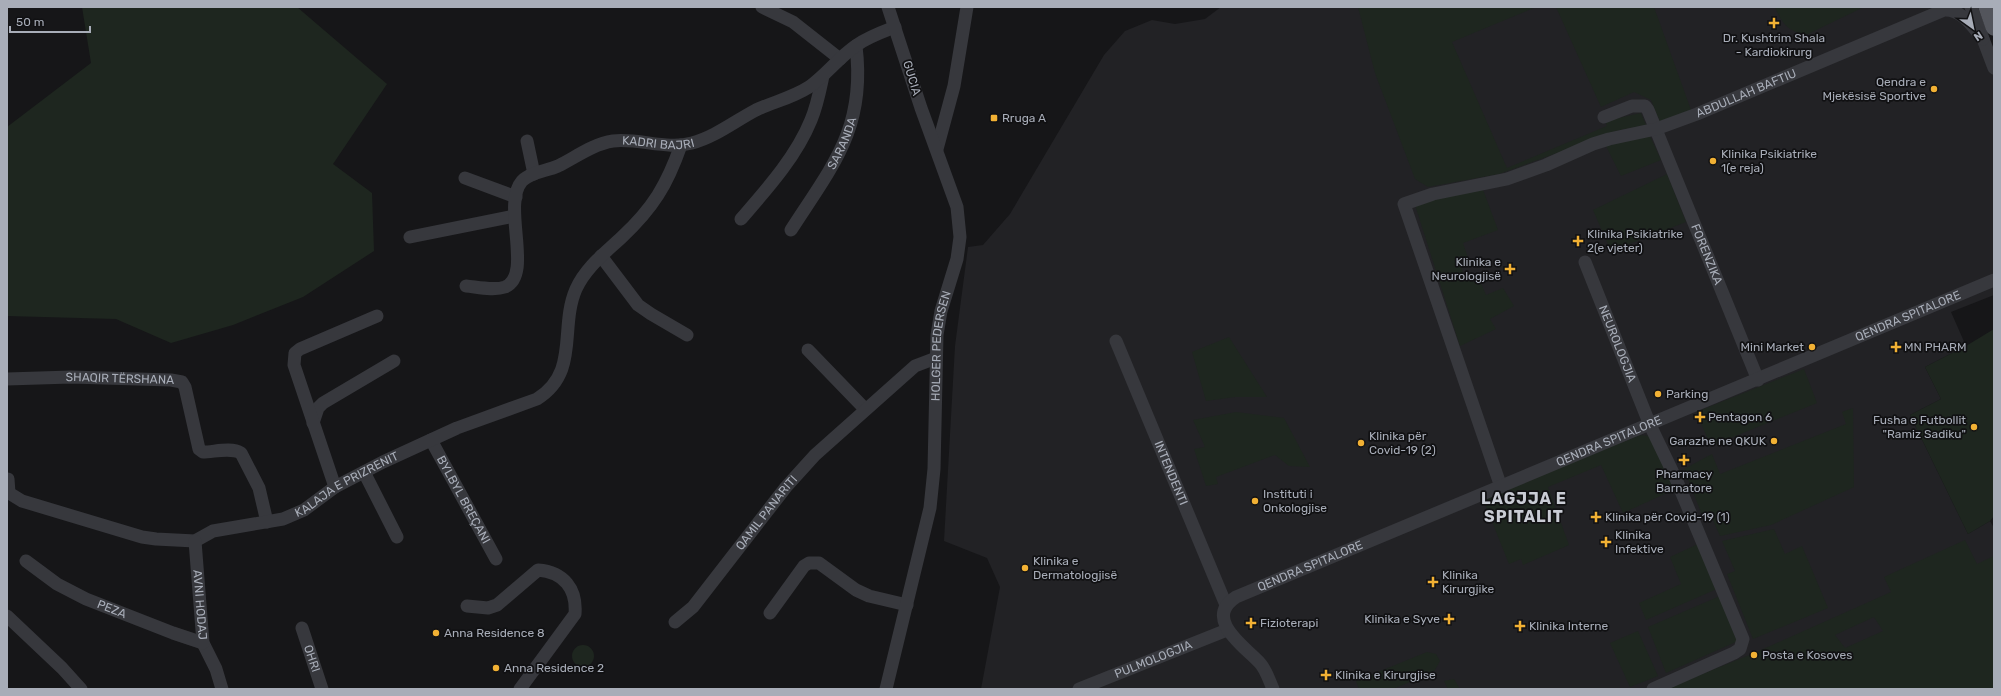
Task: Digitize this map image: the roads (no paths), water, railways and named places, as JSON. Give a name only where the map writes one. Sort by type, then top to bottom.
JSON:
[{"type":"main road","points":[[1987,7],[1994,26]]},
{"type":"street","points":[[762,7],[793,22],[840,60]]},
{"type":"street","name":"GUCIA","points":[[888,7],[921,108],[937,149]]},
{"type":"street","points":[[937,149],[954,86],[967,7]]},
{"type":"street","points":[[1971,7],[1994,68]]},
{"type":"street","points":[[1978,7],[1994,54]]},
{"type":"street","name":"ABDULLAH BAFTIU","points":[[1501,487],[1404,204],[1433,194],[1507,179],[1546,165],[1603,140],[1656,129],[1730,101],[1944,10],[1956,12],[1966,19],[1983,39]]},
{"type":"street","name":"KADRI BAJRI","points":[[466,286],[498,288],[504,287],[513,280],[518,260],[514,216],[516,197],[521,182],[534,174],[557,166],[598,145],[613,141],[681,145],[702,140],[758,109],[797,94],[823,76],[856,46],[895,27]]},
{"type":"street","name":"SARANDA","points":[[791,230],[831,168],[849,134],[855,113],[858,90],[856,46]]},
{"type":"street","points":[[741,219],[764,193],[801,140],[811,120],[823,76]]},
{"type":"street","points":[[1604,117],[1639,105],[1644,106],[1648,110],[1656,129]]},
{"type":"street","name":"FORENZIKA","points":[[1656,129],[1758,380]]},
{"type":"street","points":[[527,141],[534,174]]},
{"type":"street","name":"KALAJA E PRIZRENIT","points":[[195,541],[213,531],[294,516],[335,487],[364,472],[481,418],[526,404],[547,393],[561,373],[566,358],[569,320],[576,290],[591,266],[632,227],[665,186],[681,145]]},
{"type":"street","name":"HOLGER PEDERSEN","points":[[886,689],[926,529],[932,490],[936,423],[936,358],[941,311],[955,270],[959,248],[957,207],[937,149]]},
{"type":"street","points":[[465,178],[516,197]]},
{"type":"street","points":[[410,237],[514,216]]},
{"type":"street","points":[[601,256],[638,305],[687,335]]},
{"type":"street","name":"NEUROLOGJIA","points":[[1585,262],[1650,425],[1676,479],[1741,636],[1742,645],[1734,653],[1653,689]]},
{"type":"street","name":"QENDRA SPITALORE","points":[[1226,605],[1242,594],[1758,380],[1994,280]]},
{"type":"street","points":[[335,487],[294,365],[295,353],[312,343],[377,316]]},
{"type":"street","name":"INTENDENTI","points":[[1116,341],[1226,605]]},
{"type":"street","points":[[808,350],[865,409]]},
{"type":"street","name":"QAMIL PANARITI","points":[[675,622],[693,606],[786,487],[815,455],[915,366],[936,358]]},
{"type":"street","points":[[313,423],[318,408],[323,403],[394,361]]},
{"type":"street","name":"SHAQIR TËRSHANA","points":[[7,379],[70,378],[178,380],[182,382],[185,387],[197,444],[202,452],[236,450],[241,453],[259,488],[267,522]]},
{"type":"street","name":"BYLBYL BREÇANI","points":[[431,440],[496,559]]},
{"type":"street","points":[[364,472],[398,537]]},
{"type":"street","points":[[8,479],[9,493],[22,501],[142,536],[195,541]]},
{"type":"street","name":"AVNI HODAJ","points":[[195,541],[204,643],[216,669],[222,689]]},
{"type":"street","name":"PEZA","points":[[26,561],[57,584],[86,599],[173,633],[204,643]]},
{"type":"street","points":[[770,613],[804,566],[814,562],[818,563],[856,590],[869,596],[907,605]]},
{"type":"street","points":[[467,606],[488,608],[497,605],[538,570],[550,571],[572,589],[576,601],[575,614],[520,689]]},
{"type":"street","points":[[1226,605],[1224,617],[1228,630],[1245,650],[1260,663],[1273,689]]},
{"type":"street","points":[[7,616],[62,668],[81,689]]},
{"type":"street","name":"OHRI","points":[[302,628],[322,689]]},
{"type":"street","name":"PULMOLOGJIA","points":[[1080,689],[1228,630]]},
{"type":"place","name":"Dr. Kushtrim Shala - Kardiokirurg","points":[[1774,23]]},
{"type":"place","name":"Qendra e Mjekësisë Sportive","points":[[1934,89]]},
{"type":"place","name":"Rruga A","points":[[994,118]]},
{"type":"place","name":"Klinika Psikiatrike 1(e reja)","points":[[1713,161]]},
{"type":"place","name":"Klinika Psikiatrike 2(e vjeter)","points":[[1578,241]]},
{"type":"place","name":"Klinika e Neurologjisë","points":[[1510,269]]},
{"type":"place","name":"Mini Market","points":[[1812,347]]},
{"type":"place","name":"MN PHARM","points":[[1896,347]]},
{"type":"place","name":"Parking","points":[[1658,394]]},
{"type":"place","name":"Pentagon 6","points":[[1700,417]]},
{"type":"place","name":"Fusha e Futbollit \"Ramiz Sadiku\"","points":[[1974,427]]},
{"type":"place","name":"Garazhe ne QKUK","points":[[1774,441]]},
{"type":"place","name":"Klinika për Covid-19 (2)","points":[[1361,443]]},
{"type":"place","name":"Pharmacy Barnatore","points":[[1684,460]]},
{"type":"place","name":"Instituti i Onkologjise","points":[[1255,501]]},
{"type":"place","name":"Klinika për Covid-19 (1)","points":[[1596,517]]},
{"type":"place","name":"Klinika Infektive","points":[[1606,542]]},
{"type":"place","name":"Klinika e Dermatologjisë","points":[[1025,568]]},
{"type":"place","name":"Klinika Kirurgjike","points":[[1433,582]]},
{"type":"place","name":"Klinika e Syve","points":[[1449,619]]},
{"type":"place","name":"Fizioterapi","points":[[1251,623]]},
{"type":"place","name":"Klinika Interne","points":[[1520,626]]},
{"type":"place","name":"Anna Residence 8","points":[[436,633]]},
{"type":"place","name":"Posta e Kosoves","points":[[1754,655]]},
{"type":"place","name":"Anna Residence 2","points":[[496,668]]},
{"type":"place","name":"Klinika e Kirurgjise","points":[[1326,675]]},
{"type":"district","name":"LAGJJA E SPITALIT","points":[[1524,507]]}]
